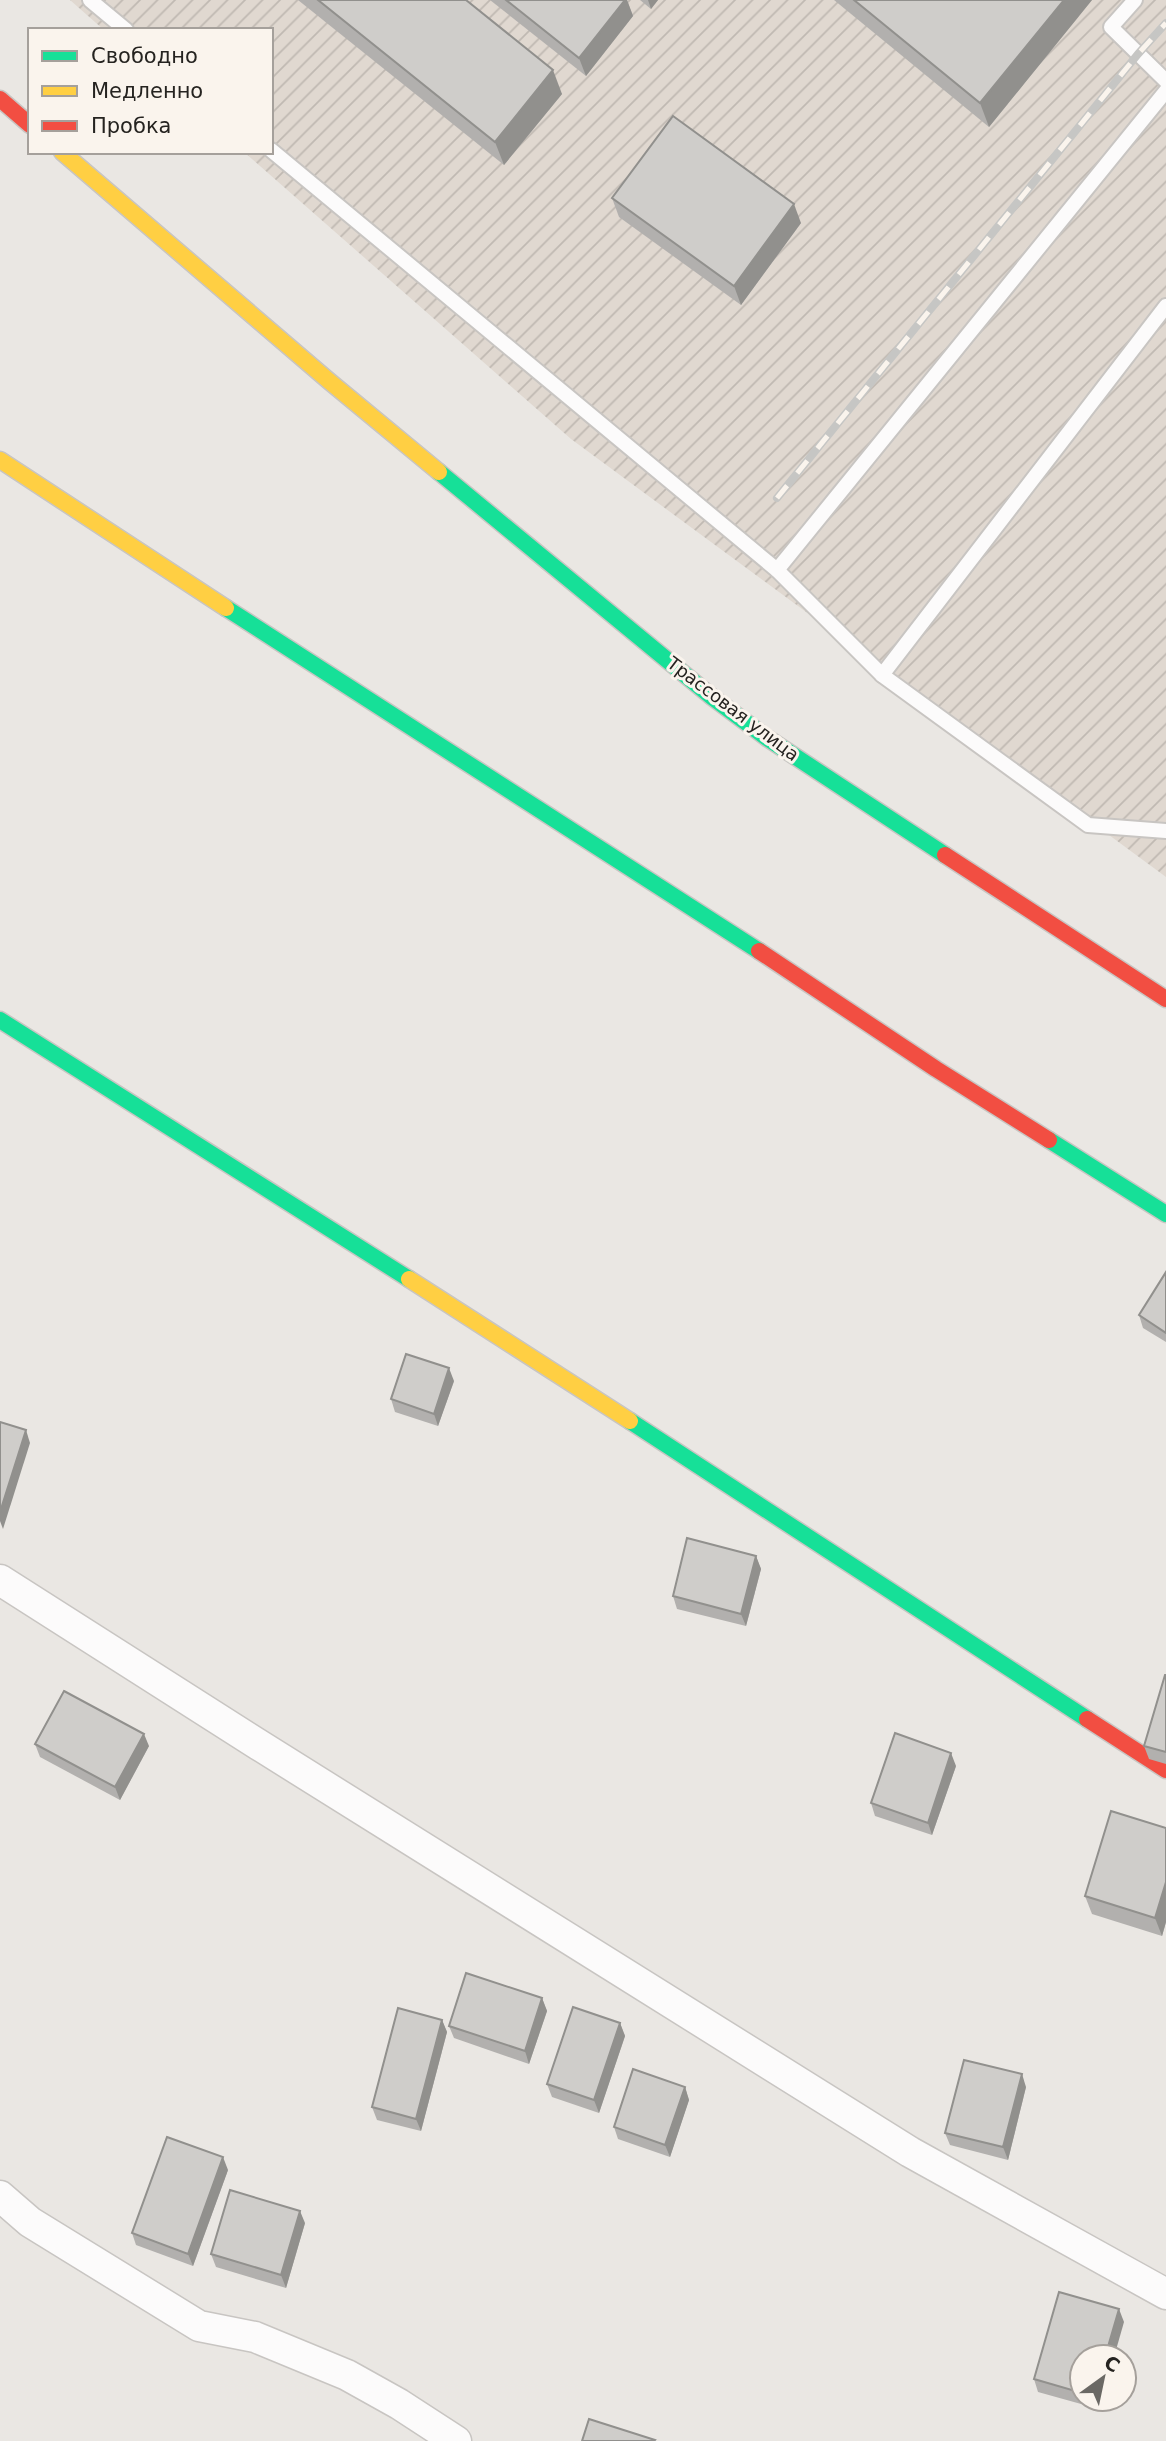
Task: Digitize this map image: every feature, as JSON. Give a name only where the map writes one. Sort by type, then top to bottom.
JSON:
[{"type":"street","points":[[0,99],[28,123]]},
{"type":"street","name":"Трассовая улица","points":[[64,154],[329,381],[712,697],[767,738],[1166,999]]},
{"type":"street","points":[[0,460],[776,962],[936,1069],[1166,1214]]},
{"type":"street","points":[[0,1020],[515,1346],[1166,1770]]},
{"type":"street","points":[[0,1580],[910,2152],[1166,2294]]},
{"type":"street","points":[[0,2196],[30,2222],[199,2326],[255,2337],[347,2375],[400,2404],[456,2441]]},
{"type":"lane","points":[[90,0],[124,28]]},
{"type":"lane","points":[[1135,0],[1111,27],[1166,81]]},
{"type":"lane","points":[[777,570],[1166,91]]},
{"type":"lane","points":[[273,152],[777,570],[882,675],[1088,825],[1166,831]]},
{"type":"lane","points":[[882,675],[1166,306]]},
{"type":"shaded area","points":[[70,0],[1166,0],[1166,877],[571,439],[246,154],[273,154],[273,28],[102,28]]},
{"type":"building","points":[[318,0],[466,0],[553,70],[495,142]]},
{"type":"building","points":[[506,0],[625,0],[579,58]]},
{"type":"building","points":[[854,0],[1064,0],[980,103]]},
{"type":"building","points":[[673,116],[794,204],[734,286],[612,198]]},
{"type":"building","points":[[1166,1272],[1166,1333],[1139,1315]]},
{"type":"building","points":[[406,1354],[449,1368],[434,1414],[391,1399]]},
{"type":"building","points":[[0,1422],[26,1430],[0,1512]]},
{"type":"building","points":[[687,1538],[756,1556],[741,1614],[673,1596]]},
{"type":"building","points":[[1166,1675],[1166,1752],[1144,1746]]},
{"type":"building","points":[[64,1691],[144,1734],[115,1787],[35,1744]]},
{"type":"building","points":[[895,1733],[951,1753],[928,1823],[871,1803]]},
{"type":"building","points":[[1111,1811],[1166,1828],[1166,1882],[1155,1918],[1085,1896]]},
{"type":"building","points":[[466,1973],[542,1998],[525,2051],[449,2026]]},
{"type":"building","points":[[573,2007],[620,2023],[594,2100],[547,2084]]},
{"type":"building","points":[[398,2008],[442,2020],[416,2119],[372,2107]]},
{"type":"building","points":[[964,2060],[1022,2074],[1003,2147],[945,2133]]},
{"type":"building","points":[[633,2069],[685,2087],[665,2145],[614,2127]]},
{"type":"building","points":[[167,2137],[223,2157],[188,2254],[132,2233]]},
{"type":"building","points":[[230,2190],[300,2211],[281,2275],[211,2254]]},
{"type":"building","points":[[1059,2292],[1119,2309],[1109,2343],[1068,2343],[1068,2389],[1034,2379]]},
{"type":"building","points":[[589,2419],[655,2440],[582,2441]]},
{"type":"railway","points":[[777,498],[1166,23]]},
{"type":"traffic: fast","points":[[439,472],[712,697],[767,738],[945,855]]},
{"type":"traffic: fast","points":[[226,608],[759,951]]},
{"type":"traffic: fast","points":[[0,1020],[409,1279]]},
{"type":"traffic: fast","points":[[1049,1140],[1166,1214]]},
{"type":"traffic: fast","points":[[630,1421],[1087,1719]]},
{"type":"traffic: slow","points":[[64,154],[439,472]]},
{"type":"traffic: slow","points":[[0,460],[226,608]]},
{"type":"traffic: slow","points":[[409,1279],[630,1421]]},
{"type":"traffic: jam","points":[[0,99],[28,123]]},
{"type":"traffic: jam","points":[[945,855],[1166,999]]},
{"type":"traffic: jam","points":[[759,951],[936,1069],[1049,1140]]},
{"type":"traffic: jam","points":[[1087,1719],[1166,1770]]}]
